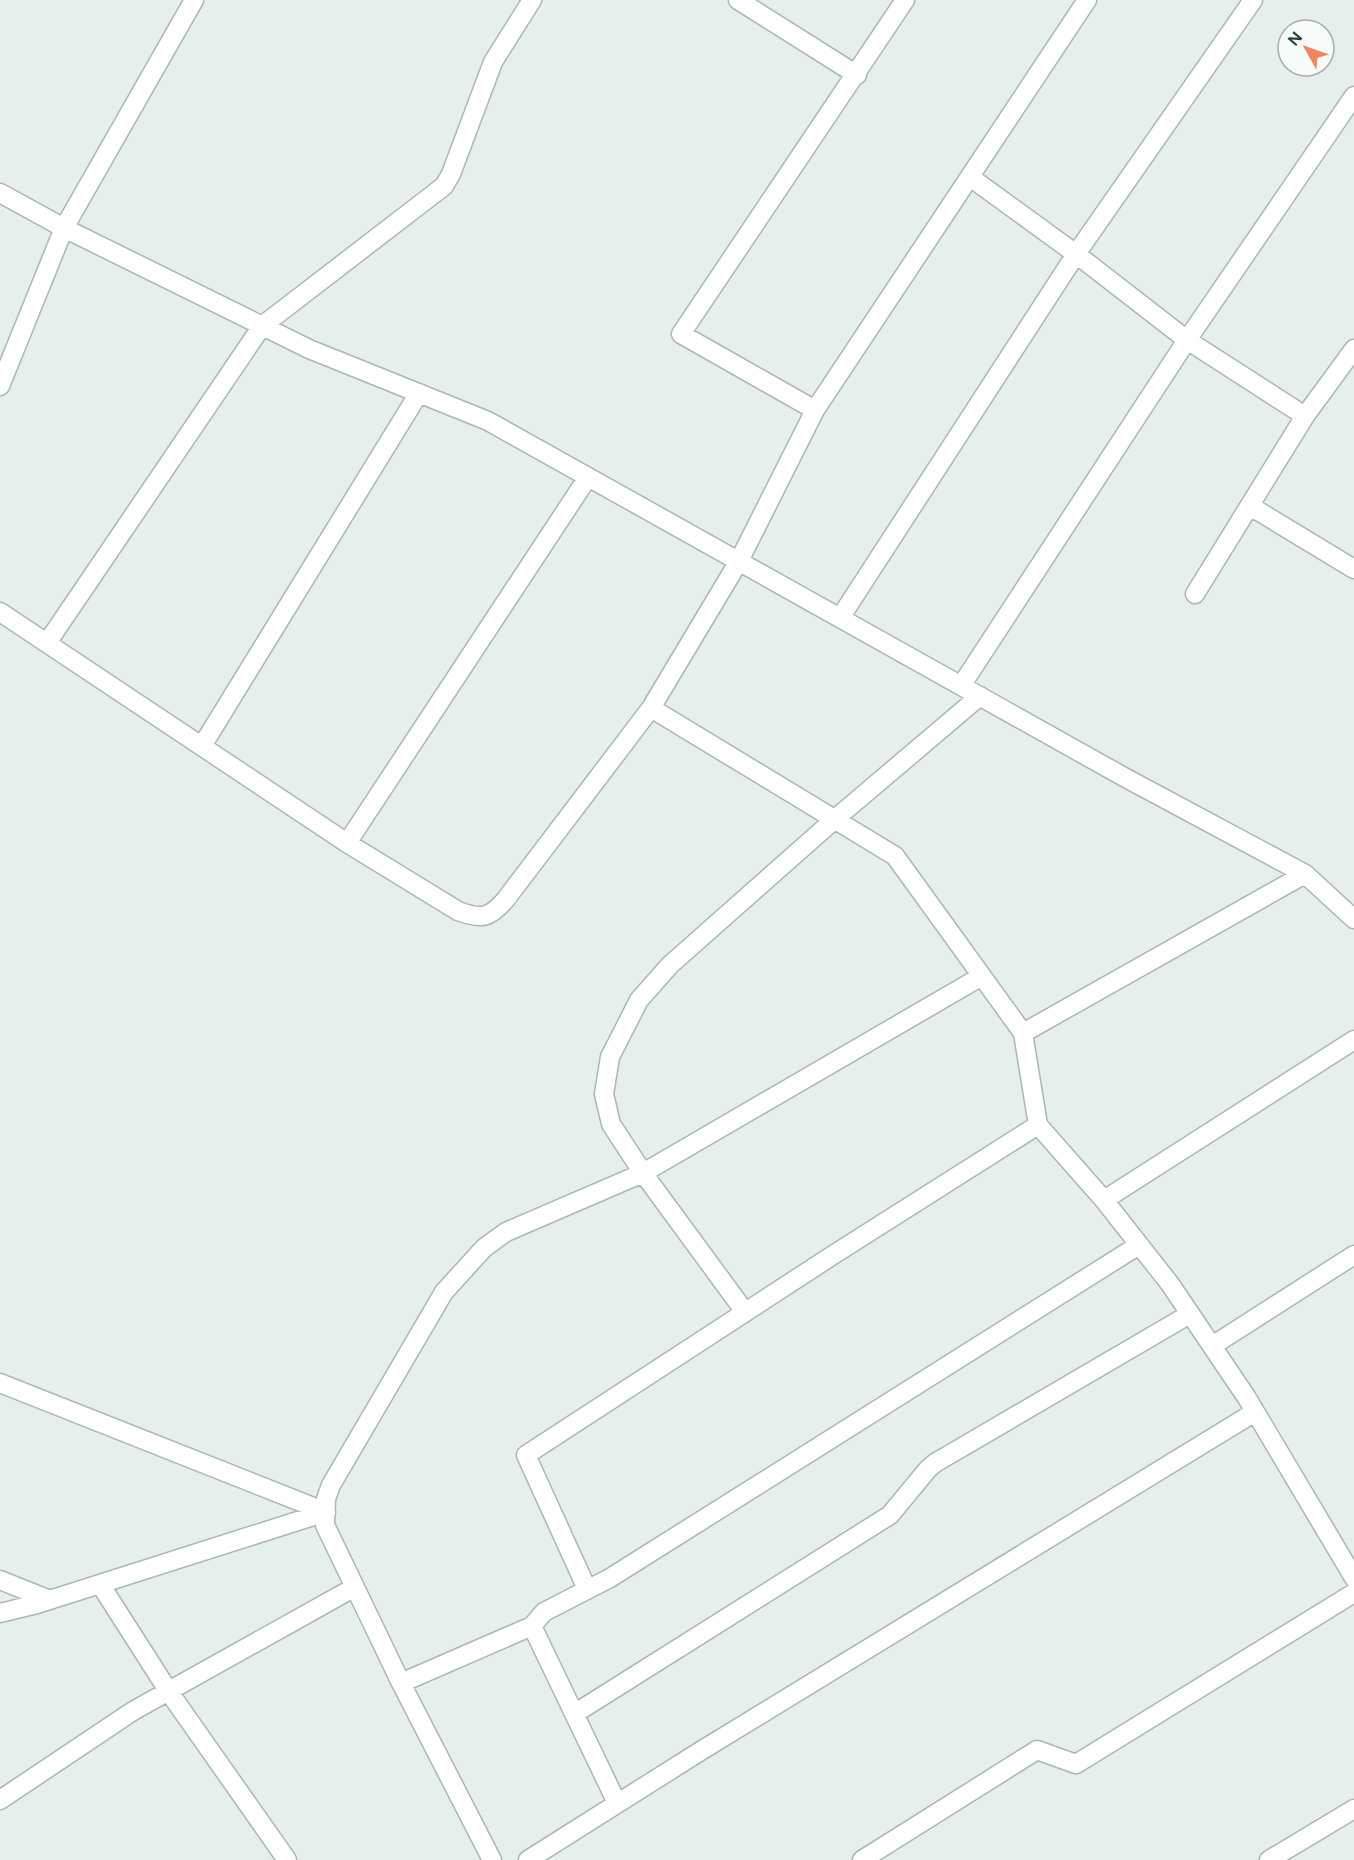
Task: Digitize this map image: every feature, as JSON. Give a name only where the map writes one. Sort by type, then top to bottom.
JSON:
[{"type":"street","points":[[0,386],[64,228],[194,0]]},
{"type":"street","points":[[47,643],[262,326],[444,186],[451,174],[493,62],[532,0]]},
{"type":"street","points":[[738,0],[857,75]]},
{"type":"street","points":[[815,410],[681,334],[857,75],[905,0]]},
{"type":"street","points":[[0,612],[347,843],[458,911],[476,918],[494,914],[651,708],[739,561],[815,410],[1087,0]]},
{"type":"street","points":[[840,618],[1076,254],[1253,0]]},
{"type":"street","points":[[962,686],[1187,340],[1354,96]]},
{"type":"street","points":[[970,177],[1076,254],[1187,340],[1305,416]]},
{"type":"street","points":[[0,193],[64,228],[309,349],[488,421],[1124,777],[1305,874],[1354,919]]},
{"type":"street","points":[[1196,594],[1305,416],[1354,349]]},
{"type":"street","points":[[202,746],[419,393]]},
{"type":"street","points":[[347,843],[588,477]]},
{"type":"street","points":[[1250,506],[1354,569]]},
{"type":"street","points":[[746,1312],[643,1173],[611,1124],[604,1094],[610,1057],[639,1000],[670,965],[835,819],[980,696]]},
{"type":"street","points":[[651,708],[896,855],[1023,1034],[1038,1125],[1104,1200],[1170,1284],[1255,1412],[1354,1578]]},
{"type":"street","points":[[1023,1034],[1305,874]]},
{"type":"street","points":[[492,1860],[400,1683],[325,1525],[326,1499],[331,1485],[444,1292],[484,1248],[506,1232],[643,1173],[982,976]]},
{"type":"street","points":[[1104,1200],[1354,1040]]},
{"type":"street","points":[[587,1589],[526,1455],[1038,1125]]},
{"type":"street","points":[[400,1683],[532,1626],[544,1612],[610,1578],[1139,1245]]},
{"type":"street","points":[[1212,1346],[1354,1255]]},
{"type":"street","points":[[574,1713],[890,1515],[935,1463],[1190,1314]]},
{"type":"street","points":[[0,1383],[326,1512]]},
{"type":"street","points":[[528,1860],[617,1803],[1255,1412]]},
{"type":"street","points":[[0,1613],[50,1600],[326,1512]]},
{"type":"street","points":[[0,1580],[50,1600]]},
{"type":"street","points":[[100,1584],[169,1692],[288,1860]]},
{"type":"street","points":[[0,1800],[133,1711],[355,1587]]},
{"type":"street","points":[[862,1860],[1036,1750],[1076,1764],[1354,1593]]},
{"type":"street","points":[[532,1626],[617,1803]]},
{"type":"street","points":[[1269,1860],[1354,1809]]}]
